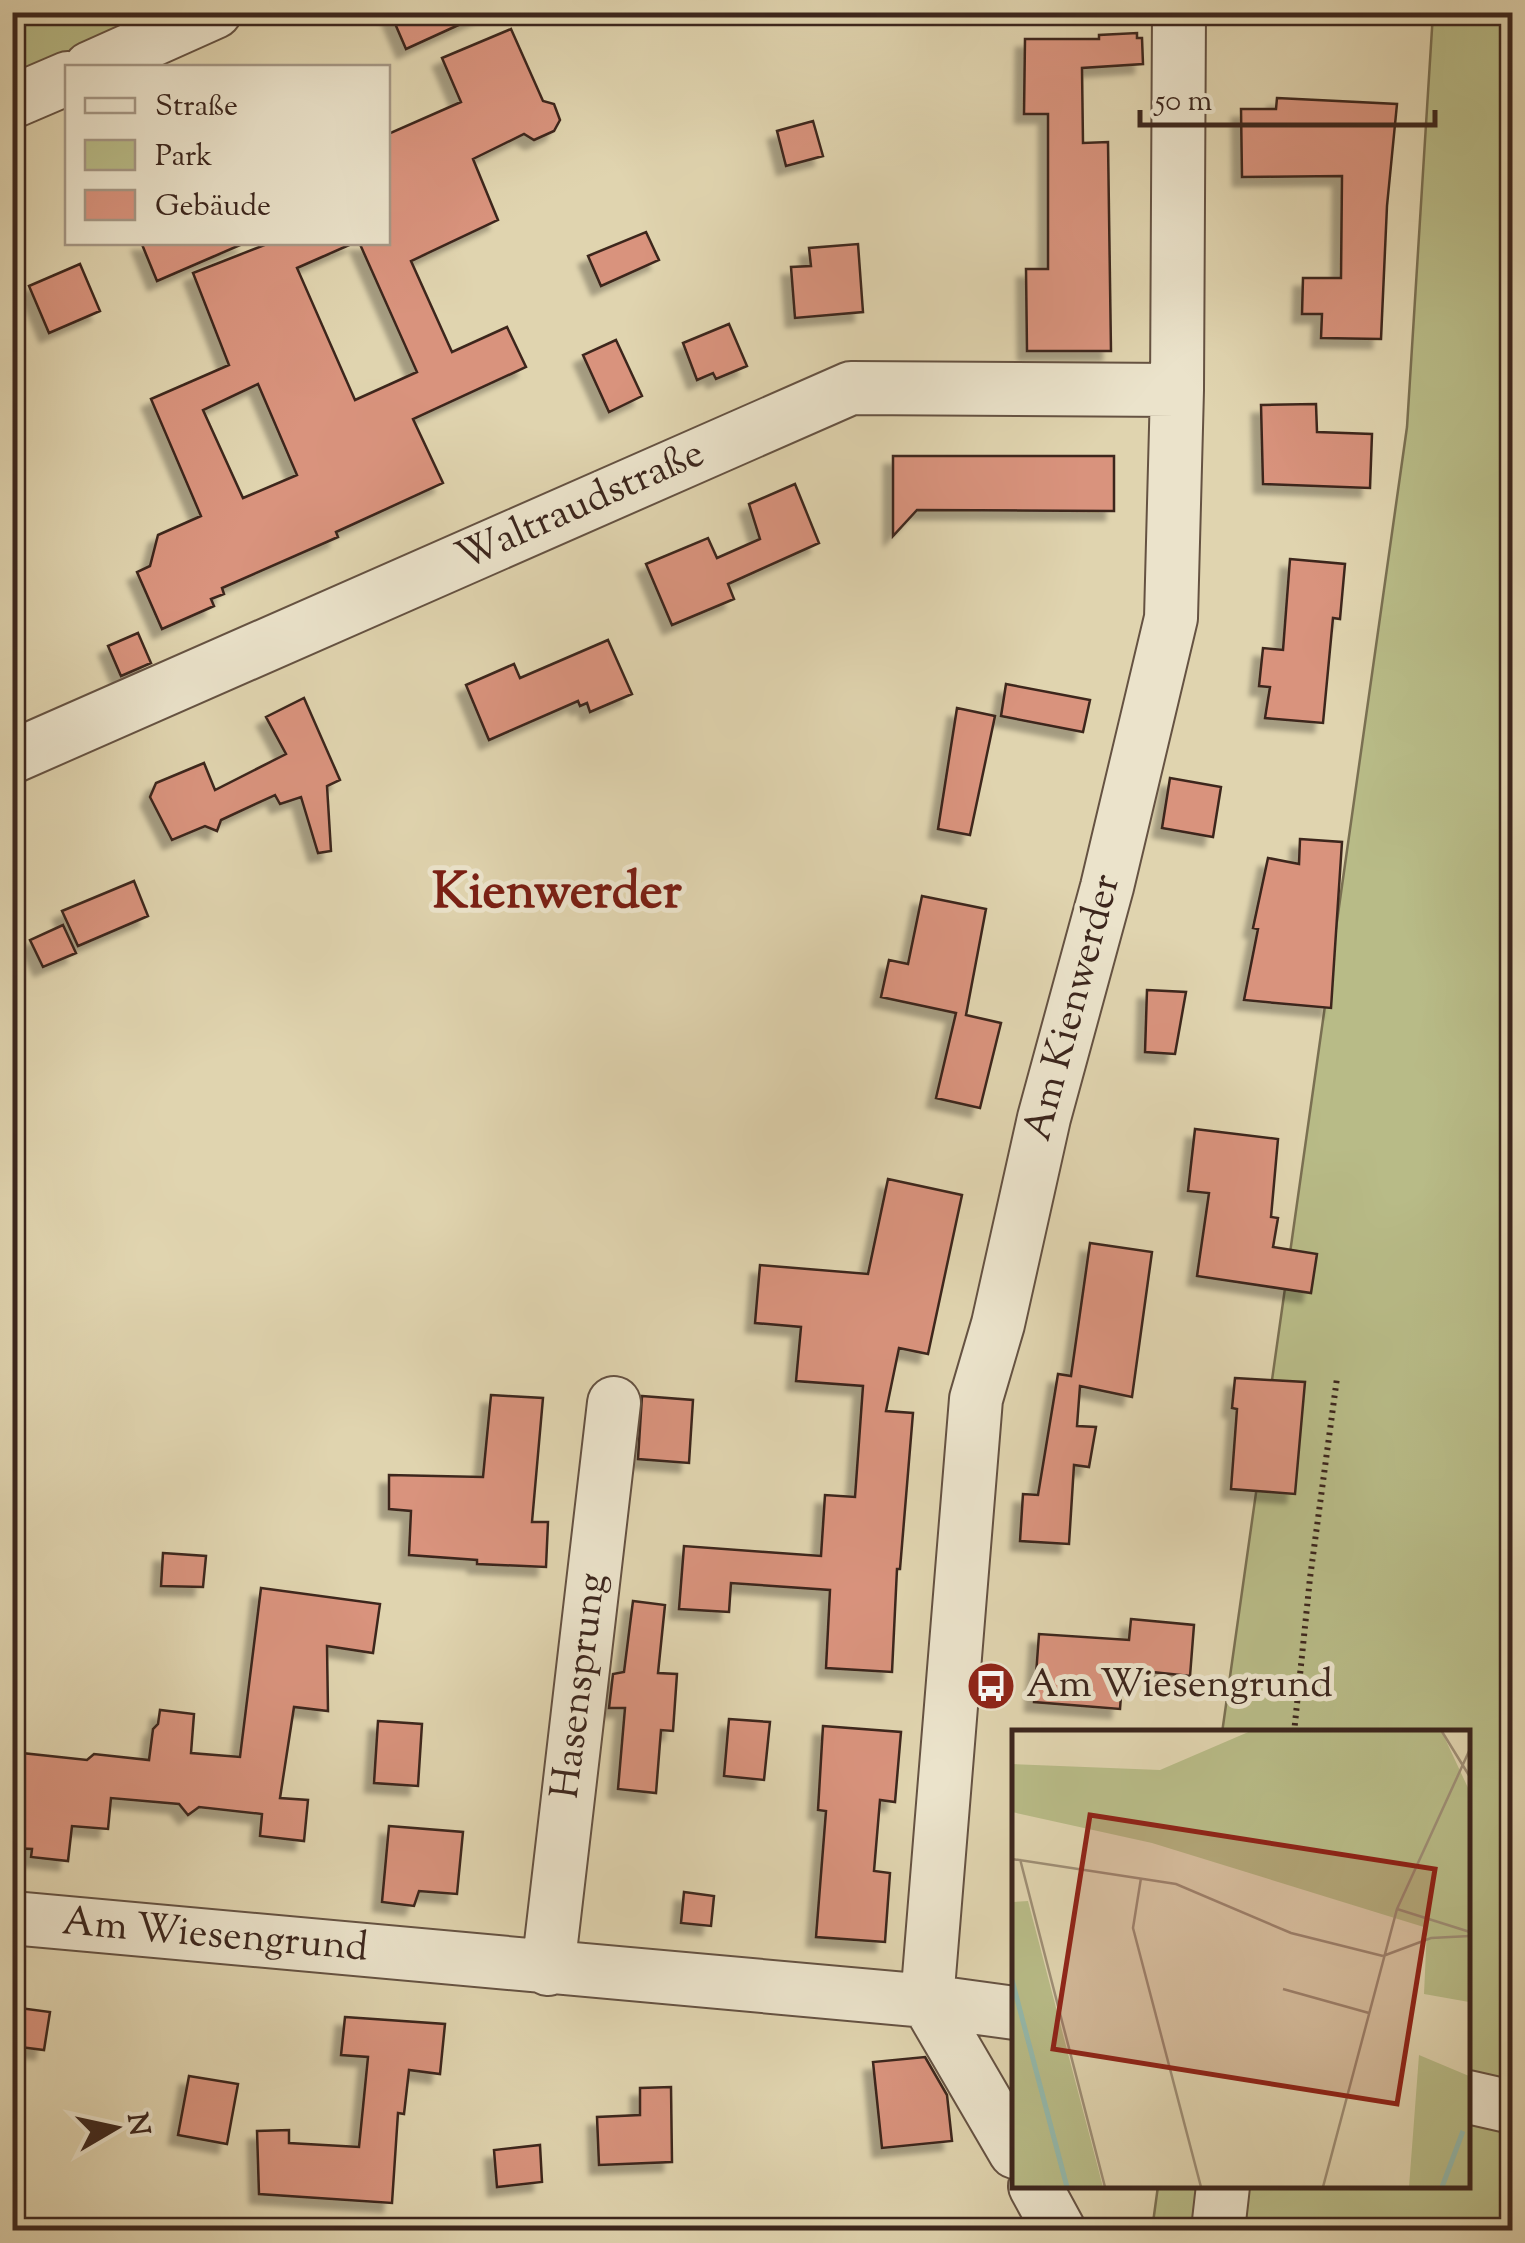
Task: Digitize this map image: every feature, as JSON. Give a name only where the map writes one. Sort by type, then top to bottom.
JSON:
[{"type":"street","points":[[97,65],[215,12]]},
{"type":"street","name":"Am Kienwerder","points":[[927,2001],[976,1399],[998,1324],[1044,1118],[1106,887],[1171,618],[1177,390],[1178,12]]},
{"type":"street","points":[[12,102],[65,79]]},
{"type":"street","name":"Waltraudstraße","points":[[12,757],[851,388],[1177,390]]},
{"type":"street","name":"Hasensprung","points":[[548,1969],[614,1403]]},
{"type":"street","name":"Am Wiesengrund","points":[[12,1918],[927,2001],[1012,2013]]},
{"type":"street","points":[[927,2001],[1012,2147]]},
{"type":"street","points":[[1470,2096],[1512,2107]]},
{"type":"street","points":[[1036,2188],[1059,2230]]},
{"type":"street","points":[[1218,2230],[1223,2188]]},
{"type":"path","points":[[1294,1730],[1337,1378]]},
{"type":"green space","points":[[13,13],[193,13],[75,65],[65,65],[65,69],[13,92]]},
{"type":"green space","points":[[1433,13],[1512,13],[1512,2230],[1152,2230],[1158,2188],[1470,2188],[1470,1730],[1222,1730],[1407,427]]},
{"type":"building","points":[[390,12],[487,12],[406,49]]},
{"type":"building","points":[[511,29],[543,101],[554,104],[560,120],[554,131],[534,140],[524,134],[473,159],[498,220],[411,261],[452,352],[507,327],[526,367],[413,419],[443,483],[336,532],[338,537],[222,588],[224,594],[211,599],[214,606],[162,629],[137,572],[150,566],[158,535],[201,516],[151,399],[229,365],[193,273],[264,245],[349,245],[297,268],[355,400],[417,372],[360,245],[390,245],[390,133],[461,102],[442,58]],"holes":[[[258,384],[297,475],[243,498],[203,410]]]},
{"type":"building","points":[[1137,33],[1137,38],[1142,38],[1143,64],[1082,68],[1083,143],[1108,142],[1111,351],[1027,351],[1026,269],[1048,269],[1048,114],[1024,114],[1025,39],[1099,39],[1099,35]]},
{"type":"building","points":[[1277,98],[1397,104],[1387,206],[1381,339],[1321,338],[1322,314],[1302,314],[1303,278],[1341,278],[1342,176],[1242,177],[1241,109],[1276,109]]},
{"type":"building","points":[[813,121],[823,156],[786,166],[777,131]]},
{"type":"building","points":[[646,232],[659,260],[601,286],[588,256]]},
{"type":"building","points":[[858,244],[863,312],[795,318],[791,267],[811,266],[809,248]]},
{"type":"building","points":[[142,245],[240,245],[157,281]]},
{"type":"building","points":[[80,264],[100,311],[49,333],[29,286]]},
{"type":"building","points":[[729,324],[747,366],[716,379],[713,373],[697,380],[683,343]]},
{"type":"building","points":[[616,340],[642,396],[609,412],[583,355]]},
{"type":"building","points":[[1316,404],[1317,432],[1372,434],[1370,488],[1263,484],[1261,405]]},
{"type":"building","points":[[893,456],[1114,456],[1114,511],[917,510],[893,536]]},
{"type":"building","points":[[795,484],[819,543],[728,584],[734,599],[672,625],[646,564],[708,538],[717,558],[760,539],[749,504]]},
{"type":"building","points":[[1290,559],[1345,564],[1340,619],[1333,618],[1323,723],[1265,718],[1270,687],[1259,686],[1263,648],[1283,650]]},
{"type":"building","points":[[138,633],[151,663],[121,676],[108,646]]},
{"type":"building","points":[[608,640],[632,694],[590,712],[587,703],[580,706],[578,701],[489,740],[466,685],[514,664],[520,678]]},
{"type":"building","points":[[1006,684],[1090,700],[1083,732],[1001,716]]},
{"type":"building","points":[[304,698],[340,780],[327,786],[331,851],[318,853],[301,797],[280,804],[275,795],[221,820],[217,831],[205,826],[172,840],[150,797],[156,783],[204,763],[215,790],[286,754],[266,717]]},
{"type":"building","points":[[957,708],[995,716],[970,835],[938,829]]},
{"type":"building","points":[[1170,778],[1221,787],[1213,837],[1162,828]]},
{"type":"building","points":[[1300,839],[1342,842],[1331,1008],[1244,1000],[1258,929],[1253,928],[1268,858],[1299,864]]},
{"type":"building","points":[[134,881],[148,916],[78,946],[62,911]]},
{"type":"building","points":[[922,896],[986,909],[966,1015],[1001,1023],[980,1108],[936,1098],[956,1013],[881,997],[889,960],[908,964]]},
{"type":"building","points":[[63,925],[76,953],[43,967],[30,940]]},
{"type":"building","points":[[1147,990],[1186,992],[1175,1054],[1145,1052]]},
{"type":"building","points":[[1195,1129],[1278,1139],[1271,1217],[1278,1218],[1273,1247],[1317,1254],[1311,1293],[1197,1276],[1209,1193],[1188,1191]]},
{"type":"building","points":[[888,1179],[962,1195],[928,1354],[899,1348],[886,1411],[913,1413],[897,1569],[892,1672],[826,1668],[830,1590],[731,1583],[729,1612],[679,1609],[684,1546],[821,1556],[825,1495],[855,1497],[863,1386],[796,1381],[801,1327],[755,1323],[760,1265],[868,1274]]},
{"type":"building","points":[[1090,1243],[1152,1252],[1132,1397],[1080,1386],[1077,1426],[1096,1427],[1089,1467],[1074,1465],[1069,1544],[1020,1541],[1023,1494],[1038,1495],[1058,1374],[1071,1376]]},
{"type":"building","points":[[1235,1378],[1305,1382],[1295,1494],[1231,1489],[1237,1409],[1232,1408]]},
{"type":"building","points":[[491,1395],[543,1398],[532,1522],[548,1522],[546,1567],[477,1564],[477,1560],[409,1555],[411,1511],[389,1509],[389,1475],[483,1477]]},
{"type":"building","points":[[642,1396],[693,1400],[689,1463],[638,1459]]},
{"type":"building","points":[[163,1553],[206,1556],[203,1587],[161,1586]]},
{"type":"building","points":[[261,1588],[380,1604],[373,1653],[327,1646],[328,1711],[294,1707],[280,1798],[308,1800],[304,1841],[260,1836],[262,1814],[199,1807],[188,1815],[179,1804],[111,1798],[108,1829],[72,1826],[68,1861],[31,1857],[32,1849],[12,1848],[12,1752],[87,1760],[94,1754],[149,1760],[160,1710],[194,1714],[191,1753],[240,1757]]},
{"type":"building","points":[[633,1601],[665,1605],[658,1673],[677,1674],[673,1731],[661,1730],[656,1793],[618,1789],[625,1708],[609,1708],[613,1674],[624,1672]]},
{"type":"building","points":[[1131,1619],[1194,1625],[1190,1676],[1123,1669],[1120,1709],[1034,1702],[1039,1634],[1129,1640]]},
{"type":"building","points":[[729,1719],[770,1722],[764,1780],[724,1776]]},
{"type":"building","points":[[378,1721],[422,1724],[418,1786],[374,1783]]},
{"type":"building","points":[[823,1726],[901,1732],[895,1802],[880,1800],[874,1871],[890,1873],[885,1942],[816,1937],[826,1811],[818,1810]]},
{"type":"building","points":[[389,1826],[463,1832],[457,1894],[419,1891],[414,1906],[382,1902]]},
{"type":"building","points":[[684,1892],[714,1896],[711,1926],[681,1923]]},
{"type":"building","points":[[12,2007],[50,2012],[44,2050],[12,2046]]},
{"type":"building","points":[[345,2017],[445,2024],[440,2074],[409,2070],[404,2114],[398,2113],[392,2203],[259,2194],[257,2131],[289,2130],[289,2143],[359,2147],[368,2057],[341,2055]]},
{"type":"building","points":[[925,2057],[947,2095],[952,2141],[882,2148],[873,2062]]},
{"type":"building","points":[[189,2076],[238,2084],[227,2144],[178,2135]]},
{"type":"building","points":[[671,2087],[672,2162],[599,2165],[597,2117],[640,2115],[640,2088]]},
{"type":"building","points":[[540,2145],[542,2182],[497,2187],[494,2150]]},
{"type":"place","name":"Am Wiesengrund","points":[[991,1686]]},
{"type":"district","name":"Kienwerder","points":[[557,895]]}]
